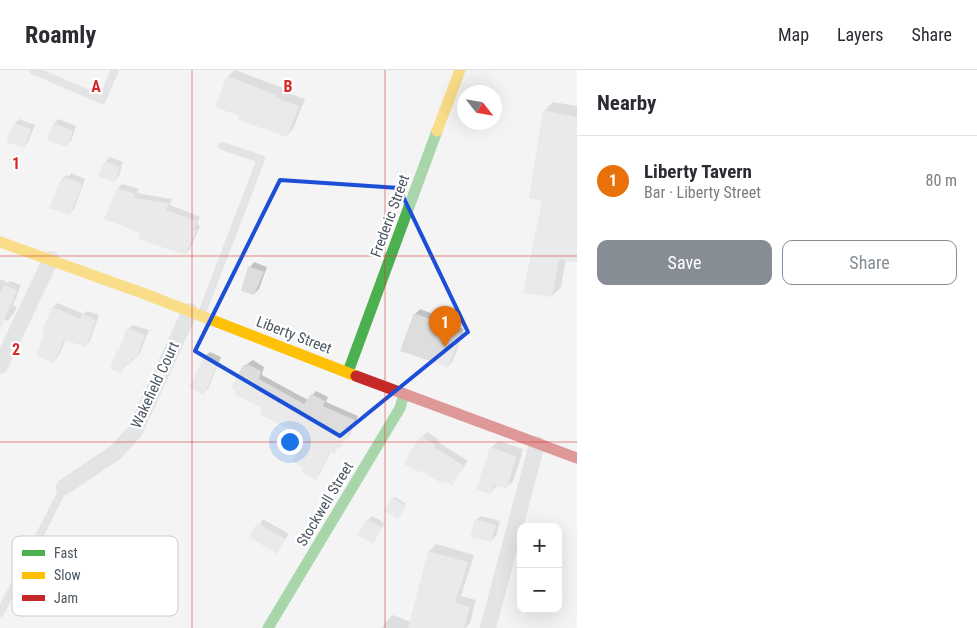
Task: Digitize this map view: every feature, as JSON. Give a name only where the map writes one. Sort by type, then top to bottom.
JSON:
[{"type":"street","name":"Frederic Street","points":[[348,372],[460,70]]},
{"type":"street","name":"Liberty Street","points":[[0,242],[196,313],[404,394],[577,458]]},
{"type":"street","points":[[0,366],[51,259]]},
{"type":"street","name":"Wakefield Court","points":[[64,488],[116,452],[135,431],[196,313]]},
{"type":"street","name":"Stockwell Street","points":[[268,628],[400,408],[404,394]]},
{"type":"street","points":[[488,628],[537,444]]},
{"type":"lane","points":[[33,70],[102,100],[115,70]]},
{"type":"lane","points":[[196,313],[262,159],[222,146]]},
{"type":"lane","points":[[39,536],[64,488]]},
{"type":"lane","points":[[0,613],[12,590]]},
{"type":"highlighted area","points":[[280,180],[399,188],[468,332],[340,436],[195,351]]},
{"type":"building","points":[[227,76],[277,95],[276,98],[299,106],[287,137],[238,120],[239,116],[215,107]]},
{"type":"building","points":[[543,110],[577,117],[577,263],[559,259],[552,297],[523,293],[542,201],[529,198]]},
{"type":"building","points":[[14,123],[31,129],[24,148],[6,142]]},
{"type":"building","points":[[53,123],[73,131],[67,147],[47,140]]},
{"type":"building","points":[[104,161],[120,167],[115,182],[98,176]]},
{"type":"building","points":[[66,177],[82,184],[70,215],[49,208],[61,179],[64,180]]},
{"type":"building","points":[[117,188],[135,194],[134,198],[169,203],[166,210],[196,221],[193,229],[197,230],[185,255],[138,239],[140,234],[138,232],[104,219]]},
{"type":"building","points":[[248,266],[264,272],[254,295],[241,291]]},
{"type":"building","points":[[4,285],[17,290],[0,330],[0,293]]},
{"type":"building","points":[[52,307],[80,319],[82,314],[96,320],[86,347],[64,340],[54,363],[36,356],[44,335],[41,334]]},
{"type":"building","points":[[414,313],[435,321],[434,324],[461,334],[448,367],[400,351]]},
{"type":"building","points":[[127,328],[145,335],[136,359],[132,358],[129,365],[124,364],[121,373],[110,369]]},
{"type":"building","points":[[204,356],[218,362],[204,395],[189,388]]},
{"type":"building","points":[[247,364],[261,371],[259,379],[304,404],[311,394],[325,401],[323,406],[355,420],[341,448],[338,446],[334,454],[330,452],[316,480],[301,472],[303,468],[292,461],[302,443],[288,436],[291,430],[259,414],[262,408],[234,394],[235,390],[231,388],[243,365],[246,367]]},
{"type":"building","points":[[421,436],[436,445],[434,447],[464,466],[452,486],[445,481],[443,484],[420,470],[419,473],[404,464]]},
{"type":"building","points":[[490,447],[516,456],[507,489],[494,485],[491,494],[476,490]]},
{"type":"building","points":[[392,498],[406,506],[398,519],[384,511]]},
{"type":"building","points":[[367,519],[382,528],[373,544],[357,535]]},
{"type":"building","points":[[475,519],[496,525],[491,542],[470,537]]},
{"type":"building","points":[[257,523],[285,539],[277,554],[249,537]]},
{"type":"building","points":[[428,551],[468,562],[455,603],[470,607],[464,628],[408,628]]},
{"type":"traffic: fast","points":[[348,372],[437,131]]},
{"type":"traffic: fast","points":[[268,628],[400,408],[404,394]]},
{"type":"traffic: slow","points":[[437,131],[460,70]]},
{"type":"traffic: slow","points":[[0,242],[145,294],[356,376]]},
{"type":"traffic: jam","points":[[356,376],[577,458]]},
{"type":"place","name":"Liberty Tavern","points":[[445,347]]}]
